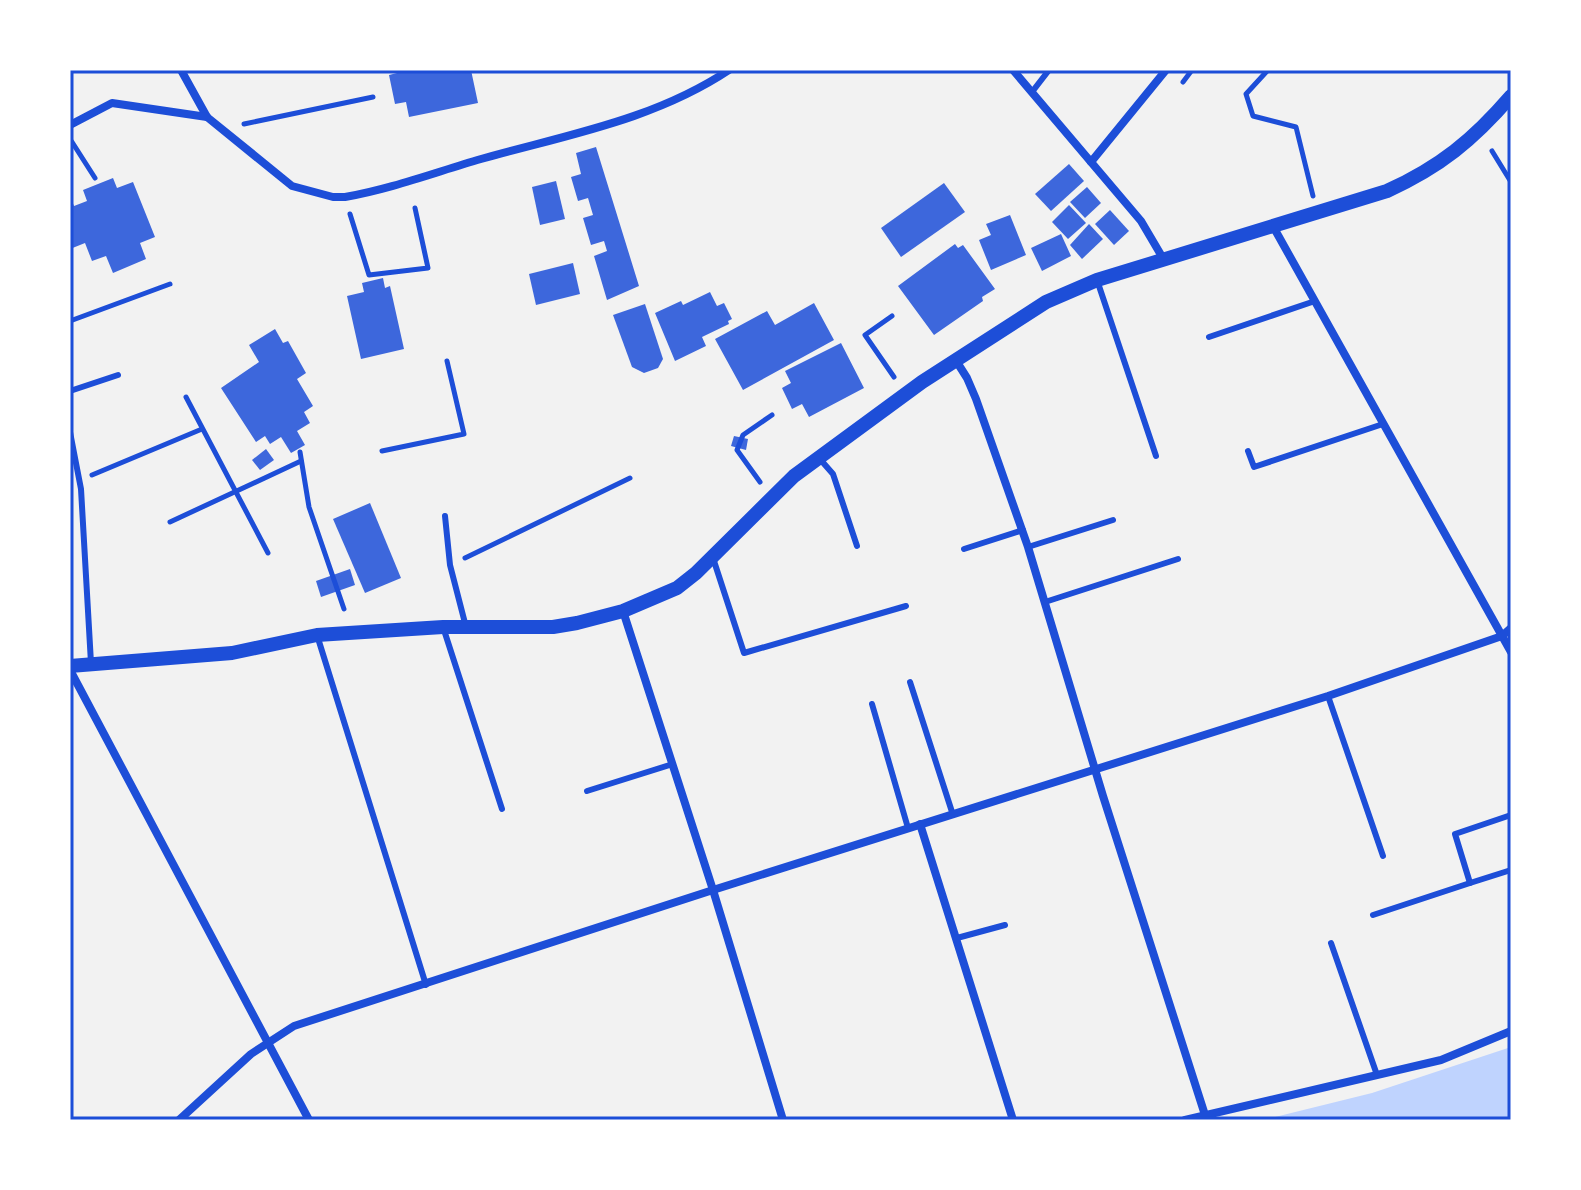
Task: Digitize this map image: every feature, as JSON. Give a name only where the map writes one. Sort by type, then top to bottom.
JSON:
[{"type":"street","points":[[181,70],[207,117],[219,129],[292,186],[333,197],[345,197],[601,127],[673,102],[729,70]]},
{"type":"street","points":[[1013,70],[1147,229],[1164,260]]},
{"type":"street","points":[[1091,162],[1166,70]]},
{"type":"street","points":[[309,1120],[70,668],[232,653],[317,635],[443,627],[553,627],[623,611],[677,588],[766,502],[819,458],[955,359],[1046,302],[1097,280],[1387,191],[1446,160],[1469,141],[1511,96]]},
{"type":"street","points":[[70,125],[112,103],[207,117]]},
{"type":"street","points":[[1274,228],[1511,652]]},
{"type":"street","points":[[955,359],[976,399],[1023,530],[1095,770],[1205,1115]]},
{"type":"street","points":[[623,611],[783,1120]]},
{"type":"street","points":[[179,1120],[251,1054],[294,1026],[1328,696],[1502,636],[1511,628]]},
{"type":"street","points":[[920,824],[1013,1120]]},
{"type":"street","points":[[1185,1120],[1441,1060],[1511,1031]]},
{"type":"lane","points":[[1032,92],[1049,70]]},
{"type":"lane","points":[[1097,280],[1156,456]]},
{"type":"lane","points":[[1209,337],[1315,301]]},
{"type":"lane","points":[[70,391],[118,375]]},
{"type":"lane","points":[[1248,451],[1254,467],[1383,424]]},
{"type":"lane","points":[[70,432],[79,478],[91,665]]},
{"type":"lane","points":[[819,458],[833,474],[857,546]]},
{"type":"lane","points":[[445,516],[450,565],[466,627]]},
{"type":"lane","points":[[1028,547],[1113,520]]},
{"type":"lane","points":[[964,549],[1023,530]]},
{"type":"lane","points":[[712,556],[744,653],[906,606]]},
{"type":"lane","points":[[1045,602],[1178,559]]},
{"type":"lane","points":[[443,627],[502,809]]},
{"type":"lane","points":[[317,635],[426,985]]},
{"type":"lane","points":[[910,682],[953,815]]},
{"type":"lane","points":[[1328,696],[1383,856]]},
{"type":"lane","points":[[872,704],[908,828]]},
{"type":"lane","points":[[587,791],[673,764]]},
{"type":"lane","points":[[1470,883],[1455,834],[1511,815]]},
{"type":"lane","points":[[1373,915],[1511,870]]},
{"type":"lane","points":[[957,938],[1005,925]]},
{"type":"lane","points":[[1331,943],[1377,1075]]},
{"type":"path","points":[[1268,70],[1246,94],[1253,116],[1296,127],[1313,197]]},
{"type":"path","points":[[219,129],[373,97]]},
{"type":"path","points":[[70,137],[95,178]]},
{"type":"path","points":[[1492,151],[1511,182]]},
{"type":"path","points":[[345,197],[369,275],[428,268],[415,208]]},
{"type":"path","points":[[70,321],[170,284]]},
{"type":"path","points":[[892,316],[865,335],[894,377]]},
{"type":"path","points":[[382,451],[464,434],[447,361]]},
{"type":"path","points":[[186,397],[268,553]]},
{"type":"path","points":[[761,483],[737,450],[743,435],[772,415]]},
{"type":"path","points":[[79,478],[202,429]]},
{"type":"path","points":[[300,452],[309,507],[344,609]]},
{"type":"path","points":[[170,522],[301,461]]},
{"type":"path","points":[[450,565],[630,478]]},
{"type":"water","points":[[1511,1047],[1511,1120],[1263,1120],[1372,1093]]},
{"type":"building","points":[[400,70],[471,70],[478,103],[409,117],[406,102],[395,104],[389,75]]},
{"type":"building","points":[[596,147],[639,286],[607,300],[594,256],[607,251],[604,241],[591,245],[583,218],[593,215],[588,198],[578,201],[571,177],[581,174],[576,153]]},
{"type":"building","points":[[1069,164],[1084,181],[1051,211],[1035,194]]},
{"type":"building","points":[[113,178],[117,188],[133,182],[155,237],[140,243],[146,259],[113,273],[106,256],[92,261],[85,243],[70,249],[70,196],[74,206],[87,201],[83,190]]},
{"type":"building","points":[[556,181],[565,219],[540,225],[532,187]]},
{"type":"building","points":[[944,183],[965,212],[901,257],[881,228]]},
{"type":"building","points":[[1087,187],[1101,203],[1085,218],[1070,202]]},
{"type":"building","points":[[1069,205],[1086,223],[1068,239],[1052,222]]},
{"type":"building","points":[[1110,210],[1129,231],[1114,245],[1095,224]]},
{"type":"building","points":[[1010,215],[1026,255],[991,270],[979,240],[991,235],[986,224]]},
{"type":"building","points":[[1089,224],[1103,239],[1082,259],[1070,245]]},
{"type":"building","points":[[1061,234],[1071,256],[1042,271],[1031,248]]},
{"type":"building","points":[[955,244],[958,248],[963,245],[995,289],[934,335],[898,286]]},
{"type":"building","points":[[573,263],[580,294],[536,305],[529,274]]},
{"type":"building","points":[[383,278],[385,288],[390,286],[404,349],[361,359],[347,296],[364,292],[362,283]]},
{"type":"building","points":[[710,292],[717,306],[724,303],[732,319],[728,321],[729,324],[702,337],[706,346],[675,361],[655,313],[681,301],[683,305]]},
{"type":"building","points":[[814,303],[834,340],[743,390],[715,339],[767,311],[775,325]]},
{"type":"building","points":[[645,304],[663,359],[658,368],[644,373],[632,367],[613,315]]},
{"type":"building","points":[[275,329],[283,343],[288,341],[306,373],[297,379],[313,406],[304,412],[310,423],[297,431],[305,445],[291,453],[281,437],[270,444],[265,436],[256,442],[221,388],[259,362],[249,345]]},
{"type":"building","points":[[841,343],[864,388],[809,417],[802,404],[792,409],[782,388],[791,383],[785,371]]},
{"type":"building","points":[[734,436],[748,439],[746,450],[731,446]]},
{"type":"building","points":[[266,449],[274,460],[260,470],[252,460]]},
{"type":"building","points":[[370,503],[401,578],[365,593],[333,519]]},
{"type":"building","points":[[350,569],[355,585],[321,597],[316,581]]}]
